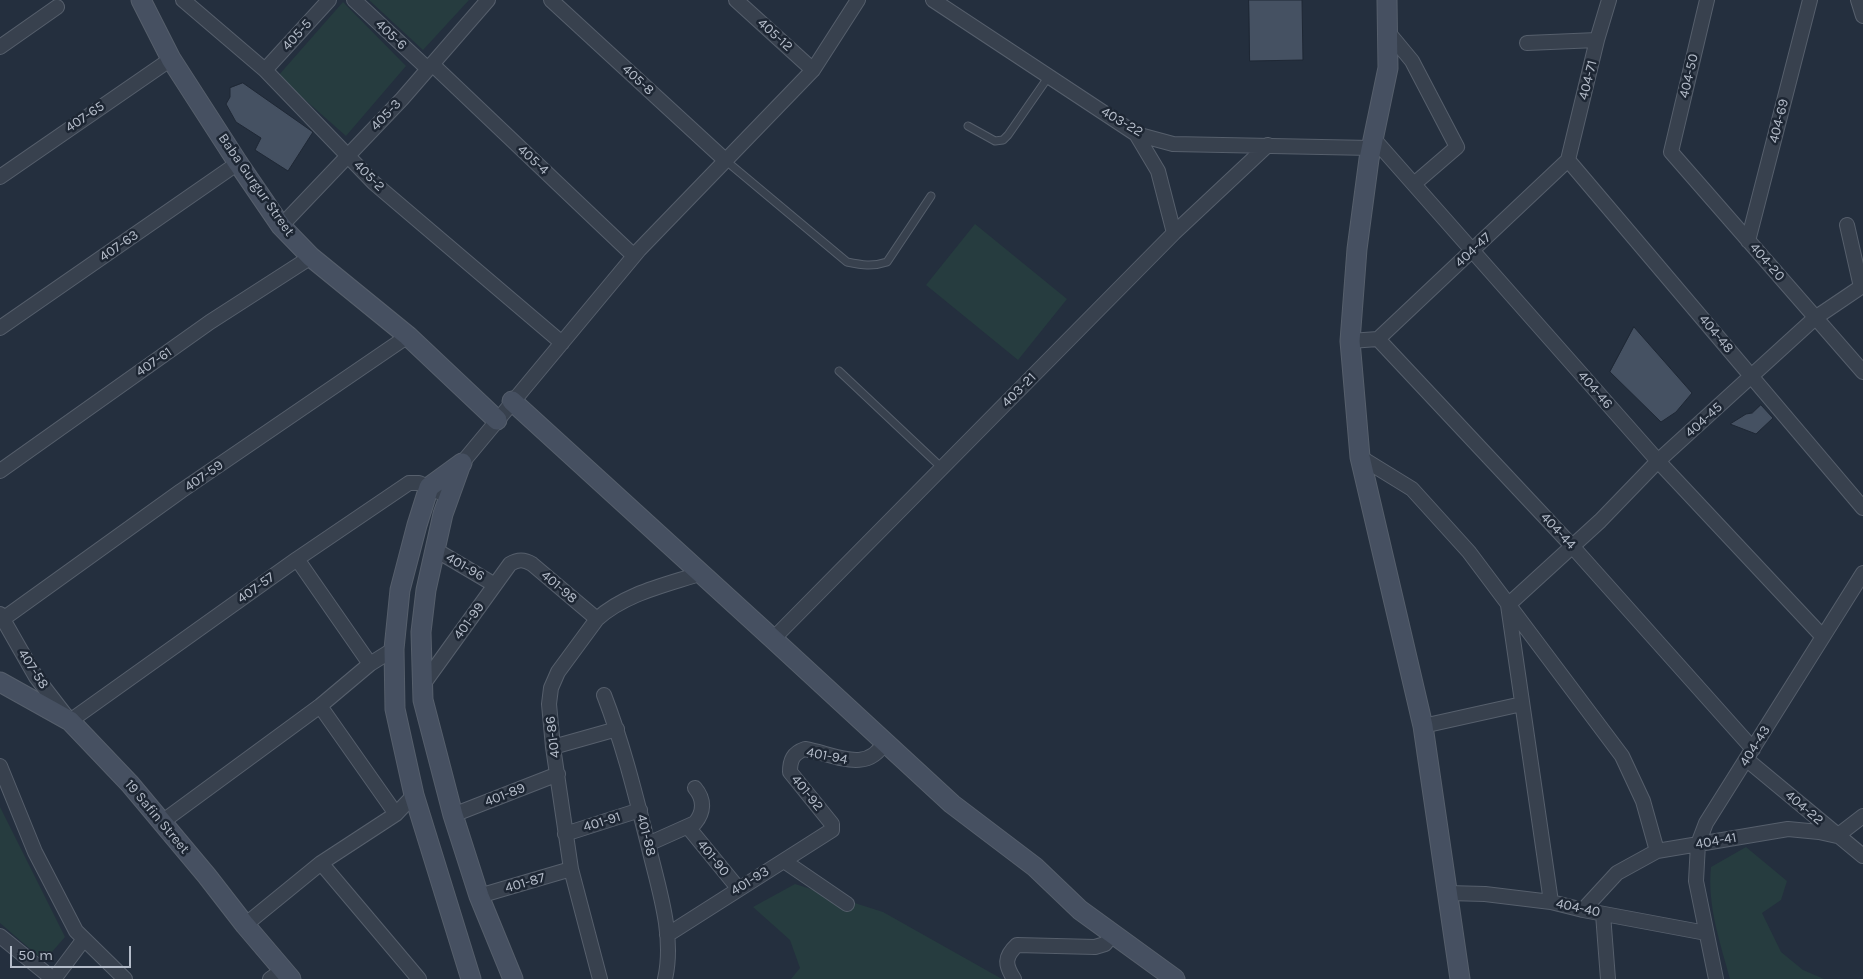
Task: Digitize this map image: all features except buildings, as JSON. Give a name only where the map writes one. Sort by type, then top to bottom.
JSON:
[{"type":"street","name":"Baba Gurgur Street","points":[[141,0],[171,58],[281,226],[311,257],[408,336],[497,420]]},
{"type":"street","name":"405-2","points":[[183,0],[265,70],[374,183],[562,343]]},
{"type":"street","name":"405-5","points":[[265,70],[329,0]]},
{"type":"street","name":"405-6","points":[[354,0],[430,66]]},
{"type":"street","name":"405-3","points":[[281,226],[430,66],[488,0]]},
{"type":"street","name":"405-8","points":[[551,0],[724,160]]},
{"type":"street","name":"405-12","points":[[736,0],[813,70]]},
{"type":"street","points":[[471,979],[414,795],[395,709],[394,649],[400,590],[428,487],[462,463],[634,256],[696,193],[724,160],[813,70],[858,0]]},
{"type":"street","name":"403-22","points":[[933,0],[1136,134],[1173,144],[1372,143]]},
{"type":"street","points":[[1388,0],[1388,68],[1372,143],[1357,249],[1350,341],[1360,457],[1423,726],[1460,979]]},
{"type":"street","name":"404-71","points":[[1568,160],[1597,40],[1609,0]]},
{"type":"street","name":"404-50","points":[[1671,152],[1707,0]]},
{"type":"street","name":"404-69","points":[[1748,241],[1810,0]]},
{"type":"street","points":[[1858,0],[1863,16]]},
{"type":"street","points":[[0,47],[57,7]]},
{"type":"street","points":[[1388,32],[1412,60],[1457,147],[1414,184]]},
{"type":"street","points":[[1527,43],[1597,40]]},
{"type":"street","name":"407-65","points":[[0,177],[171,58]]},
{"type":"street","name":"405-4","points":[[430,66],[634,256]]},
{"type":"street","points":[[1136,134],[1158,171],[1174,233]]},
{"type":"street","name":"404-46","points":[[1372,143],[1414,184],[1658,461],[1823,637]]},
{"type":"street","name":"403-21","points":[[773,639],[1174,233],[1268,145]]},
{"type":"street","name":"404-20","points":[[1671,152],[1863,372]]},
{"type":"street","name":"404-47","points":[[1378,339],[1568,160]]},
{"type":"street","name":"404-48","points":[[1568,160],[1863,508]]},
{"type":"street","name":"407-63","points":[[0,328],[238,163]]},
{"type":"street","name":"404-45","points":[[1508,605],[1600,520],[1658,461],[1815,318],[1861,286],[1847,225]]},
{"type":"street","name":"407-61","points":[[0,471],[210,322],[311,257]]},
{"type":"street","name":"407-59","points":[[1,617],[408,336]]},
{"type":"street","points":[[1350,341],[1378,339]]},
{"type":"street","name":"404-44","points":[[1378,339],[1572,546],[1750,754]]},
{"type":"street","points":[[512,401],[952,804],[1035,867],[1080,910],[1175,979]]},
{"type":"street","points":[[1360,457],[1412,489],[1469,552],[1622,756],[1643,800],[1657,851]]},
{"type":"street","points":[[462,463],[448,496],[434,549],[423,611],[421,646],[423,700],[453,815],[479,896],[513,979]]},
{"type":"street","name":"407-57","points":[[70,721],[297,559],[409,483],[414,482],[448,496]]},
{"type":"street","name":"401-96","points":[[434,549],[495,584]]},
{"type":"street","points":[[297,559],[370,664]]},
{"type":"street","name":"401-99","points":[[422,686],[510,564],[520,560]]},
{"type":"street","name":"401-98","points":[[520,560],[532,564],[597,619]]},
{"type":"street","name":"401-86","points":[[600,979],[571,869],[565,834],[549,704],[554,680],[597,619],[614,605],[702,574]]},
{"type":"street","name":"404-43","points":[[1716,979],[1696,881],[1698,844],[1706,823],[1863,574]]},
{"type":"street","points":[[1508,605],[1551,902]]},
{"type":"street","name":"407-58","points":[[1,617],[36,677],[70,721]]},
{"type":"street","points":[[162,822],[320,706],[370,664],[394,649]]},
{"type":"street","name":"19 Safin Street","points":[[0,682],[70,721],[130,784],[162,822],[245,926],[281,976]]},
{"type":"street","name":"401-88","points":[[604,695],[617,729],[640,810],[659,889],[669,957],[665,979]]},
{"type":"street","points":[[1423,726],[1522,704]]},
{"type":"street","points":[[320,706],[396,814]]},
{"type":"street","points":[[553,747],[617,729]]},
{"type":"street","name":"401-94","points":[[793,756],[805,749],[860,761],[873,757],[878,753],[885,741]]},
{"type":"street","name":"404-22","points":[[1750,754],[1837,836],[1863,856]]},
{"type":"street","name":"401-92","points":[[793,756],[790,763],[790,772],[832,824],[833,828]]},
{"type":"street","points":[[0,766],[5,793],[76,931],[125,979]]},
{"type":"street","name":"401-89","points":[[453,815],[558,774]]},
{"type":"street","points":[[648,844],[688,828],[699,818],[702,811],[701,798],[695,788]]},
{"type":"street","points":[[245,926],[321,863],[396,814],[414,795]]},
{"type":"street","name":"401-91","points":[[565,834],[640,810]]},
{"type":"street","points":[[1837,836],[1863,816]]},
{"type":"street","name":"401-90","points":[[688,828],[738,888]]},
{"type":"street","name":"401-93","points":[[667,935],[738,888],[830,832],[833,828]]},
{"type":"street","name":"404-41","points":[[1582,910],[1617,874],[1657,851],[1788,829],[1837,836]]},
{"type":"street","points":[[784,861],[847,904]]},
{"type":"street","points":[[321,863],[419,979]]},
{"type":"street","name":"401-87","points":[[479,896],[571,869]]},
{"type":"street","name":"404-40","points":[[1448,893],[1486,894],[1551,902],[1582,910],[1706,933]]},
{"type":"street","points":[[1603,914],[1608,979]]},
{"type":"street","points":[[1014,979],[1007,968],[1007,960],[1009,953],[1017,945],[1095,947],[1105,944],[1113,934]]},
{"type":"street","points":[[0,936],[54,979],[84,939]]},
{"type":"lane","points":[[968,126],[995,141],[1002,140],[1008,135],[1049,76]]},
{"type":"lane","points":[[724,160],[847,262],[866,266],[887,262],[930,196]]},
{"type":"lane","points":[[840,371],[942,468]]},
{"type":"green space","points":[[369,0],[469,0],[423,50]]},
{"type":"green space","points":[[343,2],[406,66],[346,136],[278,76]]},
{"type":"green space","points":[[975,224],[1067,299],[1018,360],[926,285]]},
{"type":"green space","points":[[0,807],[65,937],[44,961],[0,923]]},
{"type":"green space","points":[[1746,847],[1787,881],[1781,900],[1762,913],[1781,952],[1803,970],[1824,979],[1730,979],[1713,909],[1710,881],[1711,867]]},
{"type":"green space","points":[[795,884],[883,912],[1002,979],[791,979],[800,968],[790,940],[753,907]]}]
